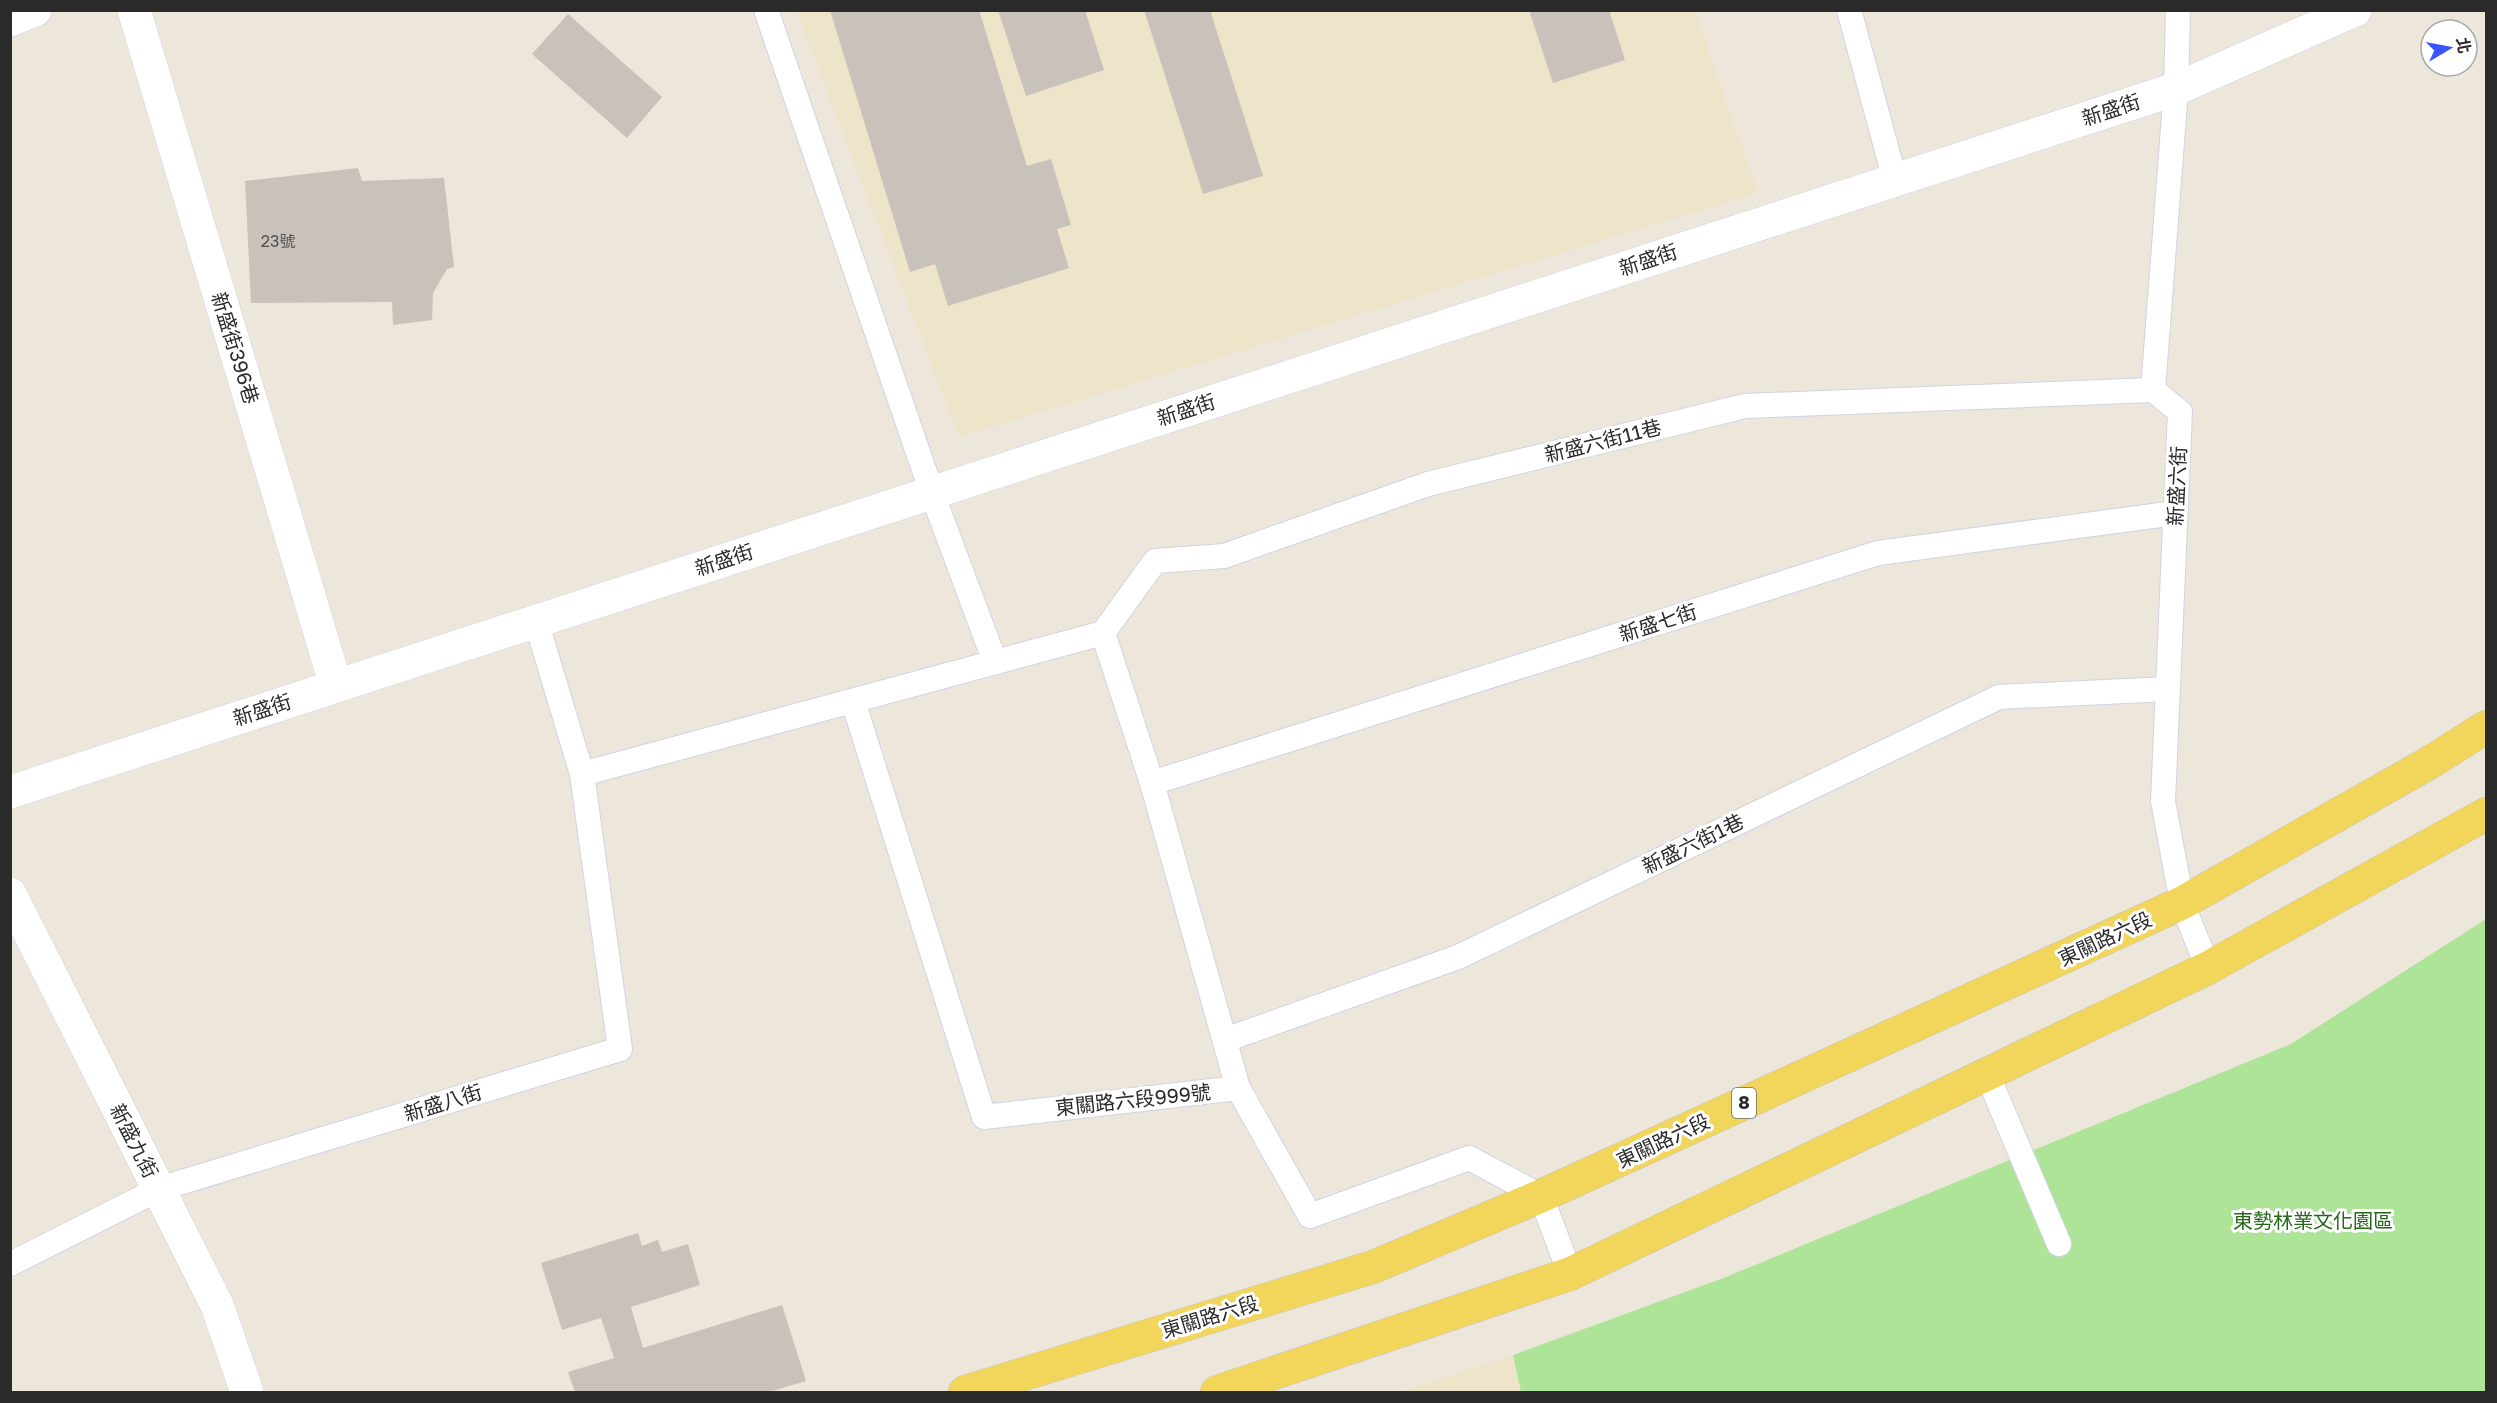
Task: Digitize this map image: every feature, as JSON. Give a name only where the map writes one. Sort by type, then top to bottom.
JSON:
[{"type":"main road","name":"東關路六段","points":[[965,1392],[1373,1267],[1541,1196],[2182,903],[2429,763],[2487,727]]},
{"type":"main road","points":[[1217,1392],[1570,1274],[2208,968],[2487,814]]},
{"type":"street","points":[[10,20],[35,10]]},
{"type":"street","name":"新盛街396巷","points":[[134,10],[336,686]]},
{"type":"street","name":"新盛街","points":[[10,792],[2176,88],[2355,10]]},
{"type":"street","name":"新盛九街","points":[[10,894],[217,1305],[247,1392]]},
{"type":"lane","points":[[766,10],[932,493],[995,662]]},
{"type":"lane","points":[[1849,10],[1895,180]]},
{"type":"lane","points":[[2153,390],[2176,88],[2178,10]]},
{"type":"lane","name":"新盛六街","points":[[2153,390],[2180,412],[2163,801],[2182,903],[2208,968]]},
{"type":"lane","name":"新盛六街11巷","points":[[1102,633],[1155,561],[1224,556],[1428,484],[1745,406],[2153,390]]},
{"type":"lane","name":"新盛七街","points":[[1152,783],[1878,553],[2175,513]]},
{"type":"lane","points":[[536,621],[582,774],[1102,633],[1152,783],[1238,1088]]},
{"type":"lane","name":"新盛六街1巷","points":[[1225,1040],[1458,957],[2000,698],[2168,689]]},
{"type":"lane","name":"東關路六段999號","points":[[854,701],[984,1117],[1238,1088],[1310,1216],[1469,1158],[1541,1196]]},
{"type":"lane","name":"新盛八街","points":[[10,1264],[159,1189],[620,1049],[582,774]]},
{"type":"lane","points":[[1987,1074],[2059,1244]]},
{"type":"lane","points":[[1541,1196],[1570,1274]]},
{"type":"shaded area","points":[[796,11],[1695,11],[1758,193],[959,437]]},
{"type":"shaded area","points":[[1513,1355],[1521,1392],[1399,1392]]},
{"type":"green space","name":"東勢林業文化園區","points":[[2486,919],[2486,1392],[1521,1392],[1513,1355],[1726,1277],[2291,1044]]},
{"type":"building","points":[[830,10],[979,10],[1027,166],[1051,159],[1071,225],[1057,229],[1069,268],[948,306],[935,264],[910,272]]},
{"type":"building","points":[[998,10],[1085,10],[1104,70],[1026,96]]},
{"type":"building","points":[[1144,10],[1210,10],[1263,176],[1203,194]]},
{"type":"building","points":[[1529,10],[1609,10],[1625,60],[1553,83]]},
{"type":"building","points":[[568,14],[662,97],[627,138],[532,54]]},
{"type":"building","points":[[358,168],[362,181],[444,178],[454,267],[447,269],[433,293],[432,320],[393,325],[392,302],[251,303],[245,181]]},
{"type":"building","points":[[638,1233],[642,1246],[658,1240],[662,1252],[688,1244],[700,1285],[631,1307],[643,1348],[782,1305],[806,1381],[769,1392],[575,1392],[568,1372],[614,1358],[601,1318],[562,1330],[541,1263]]}]
